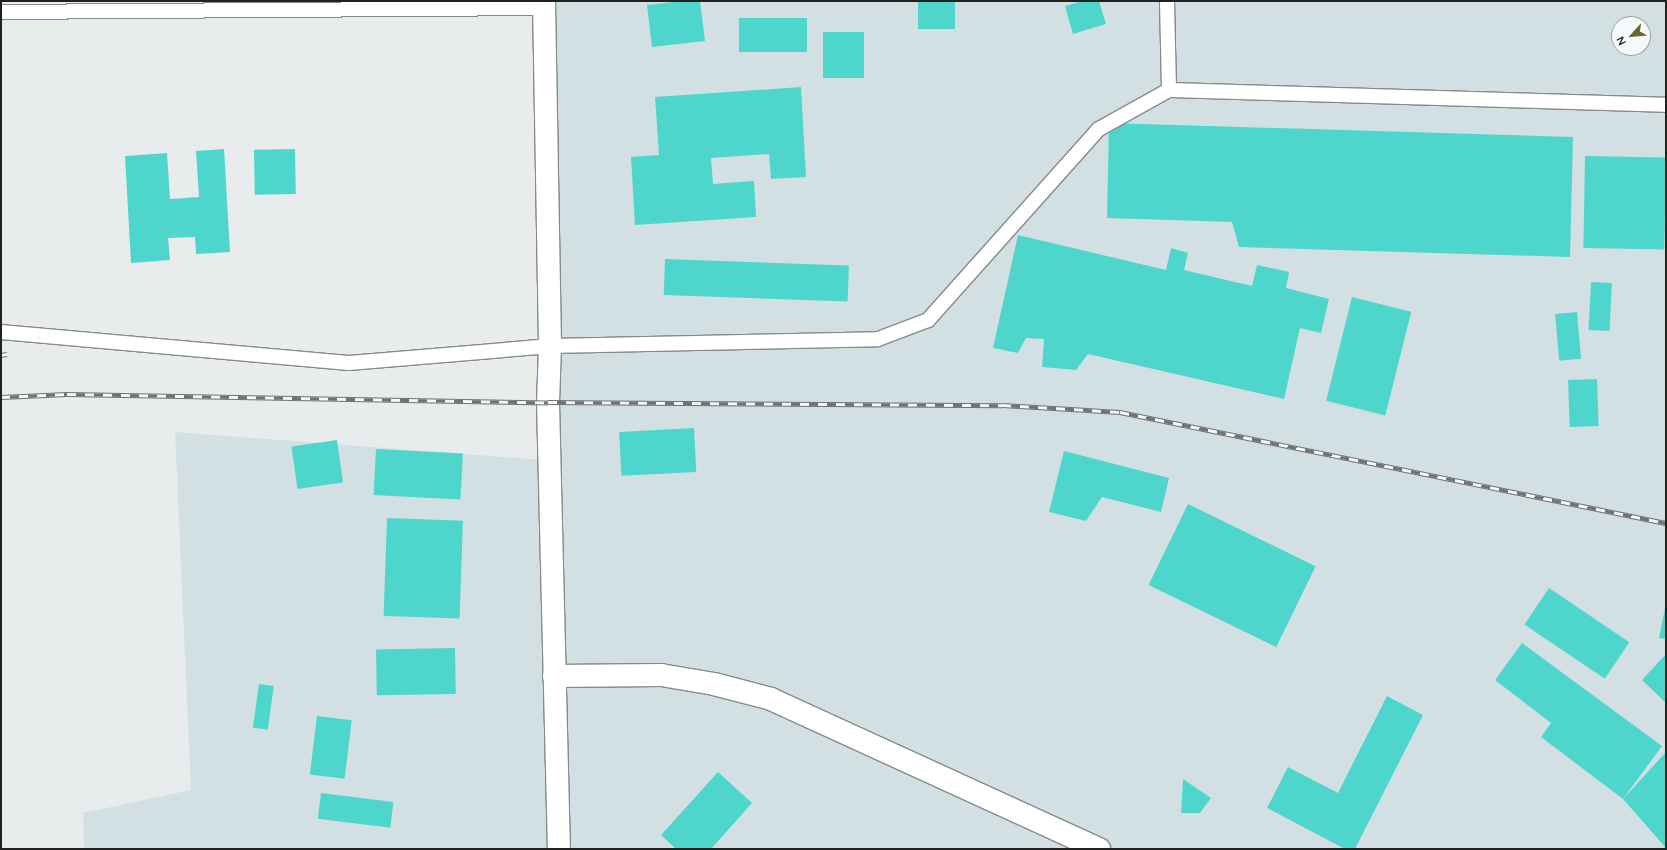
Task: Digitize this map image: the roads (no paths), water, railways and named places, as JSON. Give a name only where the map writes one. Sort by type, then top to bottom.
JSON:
[{"type":"street","points":[[544,4],[550,346],[548,402],[559,849]]},
{"type":"street","points":[[554,676],[661,675],[714,684],[771,699],[1099,849]]},
{"type":"lane","points":[[1167,1],[1168,90]]},
{"type":"lane","points":[[1,12],[544,4]]},
{"type":"lane","points":[[1,332],[349,363],[550,346],[878,339],[928,320],[1099,129],[1168,90],[1666,106]]},
{"type":"railway","points":[[1,355],[7,354]]},
{"type":"railway","points":[[1,397],[67,394],[548,402],[1002,405],[1120,412],[1666,523]]}]
